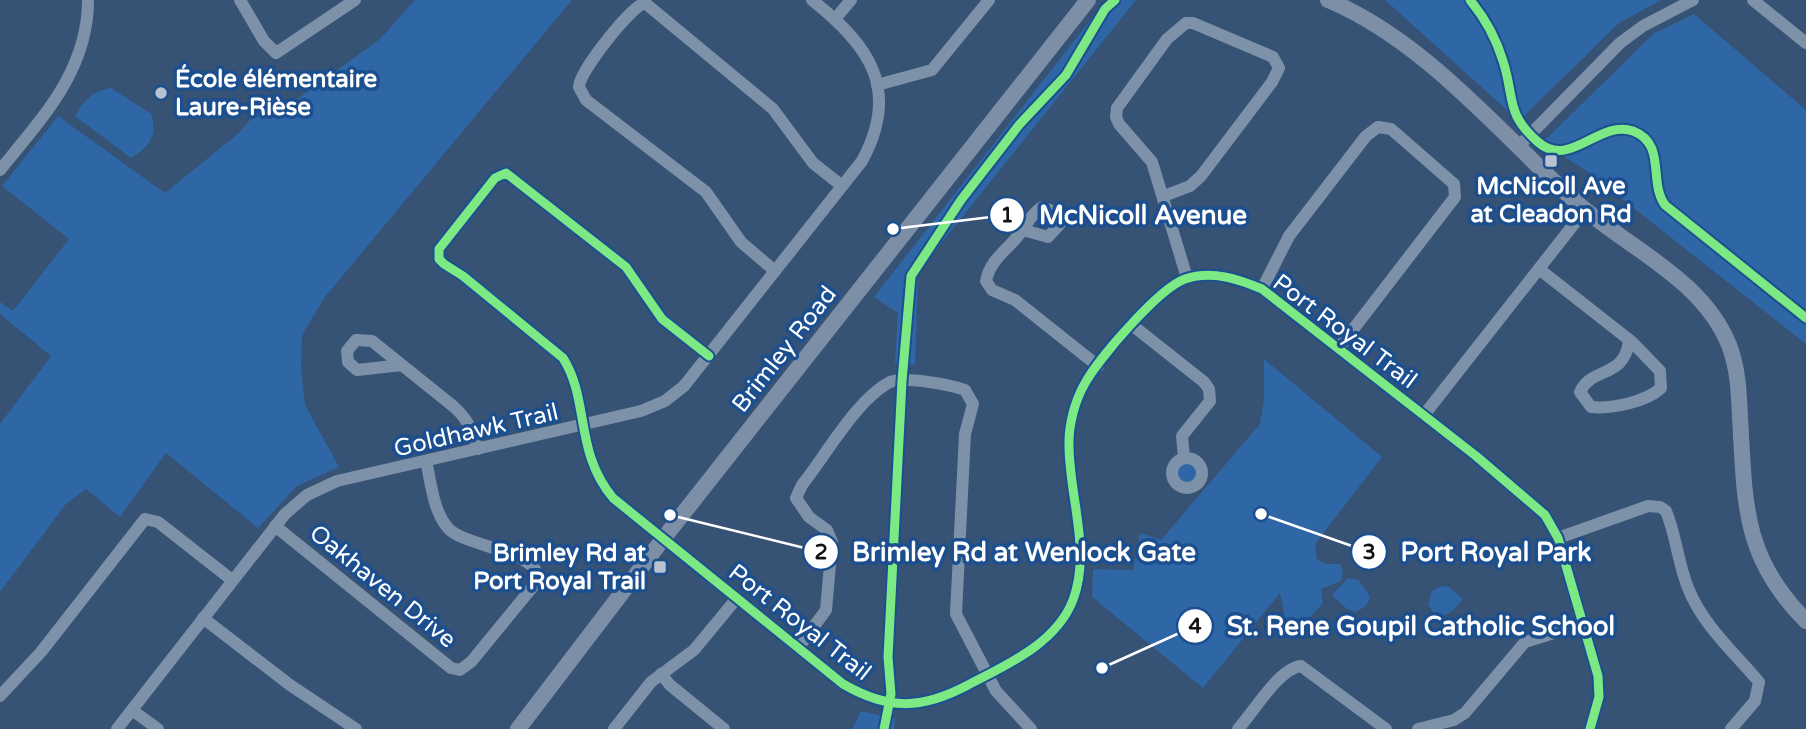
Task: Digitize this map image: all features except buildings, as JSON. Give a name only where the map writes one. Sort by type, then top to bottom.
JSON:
[{"type":"main road","name":"Brimley Road","points":[[518,729],[663,539],[1088,0]]},
{"type":"main road","points":[[1328,0],[1376,25],[1479,106],[1586,210],[1691,290],[1724,334],[1736,369],[1747,519],[1762,565],[1806,621]]},
{"type":"street","points":[[0,170],[71,76],[84,42],[89,0]]},
{"type":"street","points":[[240,0],[264,41],[276,53],[355,0]]},
{"type":"street","name":"Goldhawk Trail","points":[[117,729],[275,526],[300,500],[326,485],[642,411],[665,401],[684,386],[842,186],[870,145],[877,117],[877,85],[863,48],[812,0]]},
{"type":"street","points":[[835,19],[851,0]]},
{"type":"street","points":[[877,85],[915,77],[932,70],[989,0]]},
{"type":"street","points":[[1519,146],[1620,43],[1643,26],[1693,0]]},
{"type":"street","points":[[1753,0],[1806,43]]},
{"type":"street","points":[[775,271],[741,242],[706,192],[586,100],[579,87],[582,73],[632,9],[645,3],[773,109],[813,163],[842,186]]},
{"type":"street","points":[[1164,196],[1186,188],[1201,176],[1272,82],[1279,68],[1273,57],[1193,23],[1180,26],[1121,100],[1116,117],[1152,162],[1187,278]]},
{"type":"street","points":[[1262,289],[1289,236],[1366,136],[1378,127],[1391,129],[1454,184],[1455,197],[1338,349]]},
{"type":"street","name":"Port Royal Trail","points":[[709,356],[662,318],[626,267],[519,180],[506,173],[502,174],[442,244],[439,259],[558,351],[571,373],[590,458],[603,484],[619,504],[843,684],[866,697],[890,704],[937,700],[988,675],[1037,646],[1065,614],[1072,602],[1080,570],[1069,441],[1079,396],[1098,366],[1149,304],[1170,287],[1187,278],[1216,275],[1236,278],[1262,289],[1541,509],[1558,538],[1598,676],[1599,698],[1590,729]]},
{"type":"street","points":[[1424,415],[1586,210]]},
{"type":"street","points":[[1023,230],[992,264],[986,281],[992,290],[1015,300],[1098,366]]},
{"type":"street","points":[[1539,269],[1629,341],[1660,371],[1661,388],[1652,396],[1602,408],[1591,407],[1580,392],[1583,385],[1616,368],[1627,355],[1629,341]]},
{"type":"street","points":[[1132,325],[1204,382],[1209,389],[1210,401],[1182,436],[1184,458]]},
{"type":"street","points":[[402,365],[464,416],[478,449]]},
{"type":"street","points":[[797,648],[826,610],[832,542],[827,530],[802,509],[796,498],[798,492],[874,392],[896,380],[949,384],[965,390],[973,404],[965,434],[956,614],[1007,707],[1031,729]]},
{"type":"street","name":"Oakhaven Drive","points":[[275,526],[451,668],[460,670],[471,662],[534,584],[537,575],[534,566],[526,559],[466,541],[448,528],[439,513],[426,461]]},
{"type":"street","points":[[1558,538],[1648,506],[1660,506],[1666,510],[1678,559],[1699,610],[1731,655],[1759,682],[1755,701],[1731,729]]},
{"type":"street","points":[[0,696],[41,652],[145,519],[158,522],[232,580]]},
{"type":"street","points":[[614,729],[662,674],[694,650],[737,598]]},
{"type":"street","points":[[203,618],[290,685],[356,729]]},
{"type":"street","points":[[1418,729],[1454,720],[1465,713],[1525,642],[1583,624]]},
{"type":"street","points":[[1238,729],[1281,676],[1294,667],[1301,666],[1386,729]]},
{"type":"street","points":[[662,674],[670,685],[724,729]]},
{"type":"street","points":[[132,710],[158,729]]},
{"type":"shaded area","points":[[415,0],[572,0],[325,297],[302,335],[301,369],[305,405],[339,467],[297,486],[258,528],[166,453],[120,517],[86,489],[66,504],[0,592],[0,424],[51,356],[0,314],[0,302],[13,311],[69,239],[2,186],[58,116],[165,193],[240,132],[260,107],[271,118],[380,39]]},
{"type":"shaded area","points":[[1106,0],[1136,0],[923,266],[918,277],[915,365],[895,363],[898,313],[874,297]]},
{"type":"shaded area","points":[[1385,0],[1661,0],[1619,23],[1519,121]]},
{"type":"shaded area","points":[[1694,14],[1806,110],[1806,344],[1584,169],[1542,143],[1653,34]]},
{"type":"shaded area","points":[[111,88],[151,114],[153,129],[150,140],[143,150],[131,158],[75,116],[89,97]]},
{"type":"shaded area","points":[[1264,359],[1382,457],[1315,544],[1317,559],[1325,564],[1340,564],[1343,572],[1341,581],[1321,589],[1323,603],[1289,640],[1280,593],[1203,688],[1092,597],[1093,569],[1133,570],[1140,533],[1161,540],[1260,424],[1264,399]]},
{"type":"shaded area","points":[[1187,462],[1197,469],[1198,473],[1191,483],[1187,484],[1177,477],[1176,473],[1183,463]]},
{"type":"shaded area","points":[[1348,578],[1359,580],[1370,597],[1366,606],[1356,612],[1347,609],[1332,595]]},
{"type":"shaded area","points":[[1441,586],[1449,587],[1463,599],[1450,612],[1439,615],[1434,614],[1428,604],[1432,591]]},
{"type":"shaded area","points":[[861,711],[895,719],[894,729],[852,729]]},
{"type":"cycle path","points":[[884,729],[891,694],[888,657],[902,381],[911,276],[961,200],[1019,125],[1066,75],[1105,9],[1115,0]]},
{"type":"cycle path","points":[[1470,0],[1497,44],[1520,122],[1538,142],[1550,149],[1562,150],[1620,129],[1633,131],[1643,137],[1654,154],[1660,196],[1665,205],[1806,318]]},
{"type":"cycle path","points":[[709,356],[662,319],[626,267],[506,173],[495,178],[439,249],[439,259],[444,264],[463,276],[563,358],[577,391],[593,462],[613,498],[843,684],[875,699],[905,704],[920,703],[951,693],[998,669],[1042,641],[1065,615],[1073,600],[1080,561],[1070,462],[1071,420],[1084,385],[1115,343],[1160,296],[1185,279],[1215,276],[1234,279],[1262,289],[1476,456],[1545,515],[1558,538],[1598,676],[1599,697],[1590,729]]},
{"type":"place","name":"École élémentaire Laure-Rièse","points":[[161,93]]},
{"type":"place","name":"McNicoll Ave at Cleadon Rd","points":[[1551,161]]},
{"type":"place","name":"McNicoll Avenue","points":[[893,229]]},
{"type":"place","name":"Port Royal Park","points":[[1261,514]]},
{"type":"place","name":"Brimley Rd at Wenlock Gate","points":[[670,515]]},
{"type":"place","name":"Brimley Rd at Port Royal Trail","points":[[660,567]]},
{"type":"place","name":"St. Rene Goupil Catholic School","points":[[1102,668]]}]
